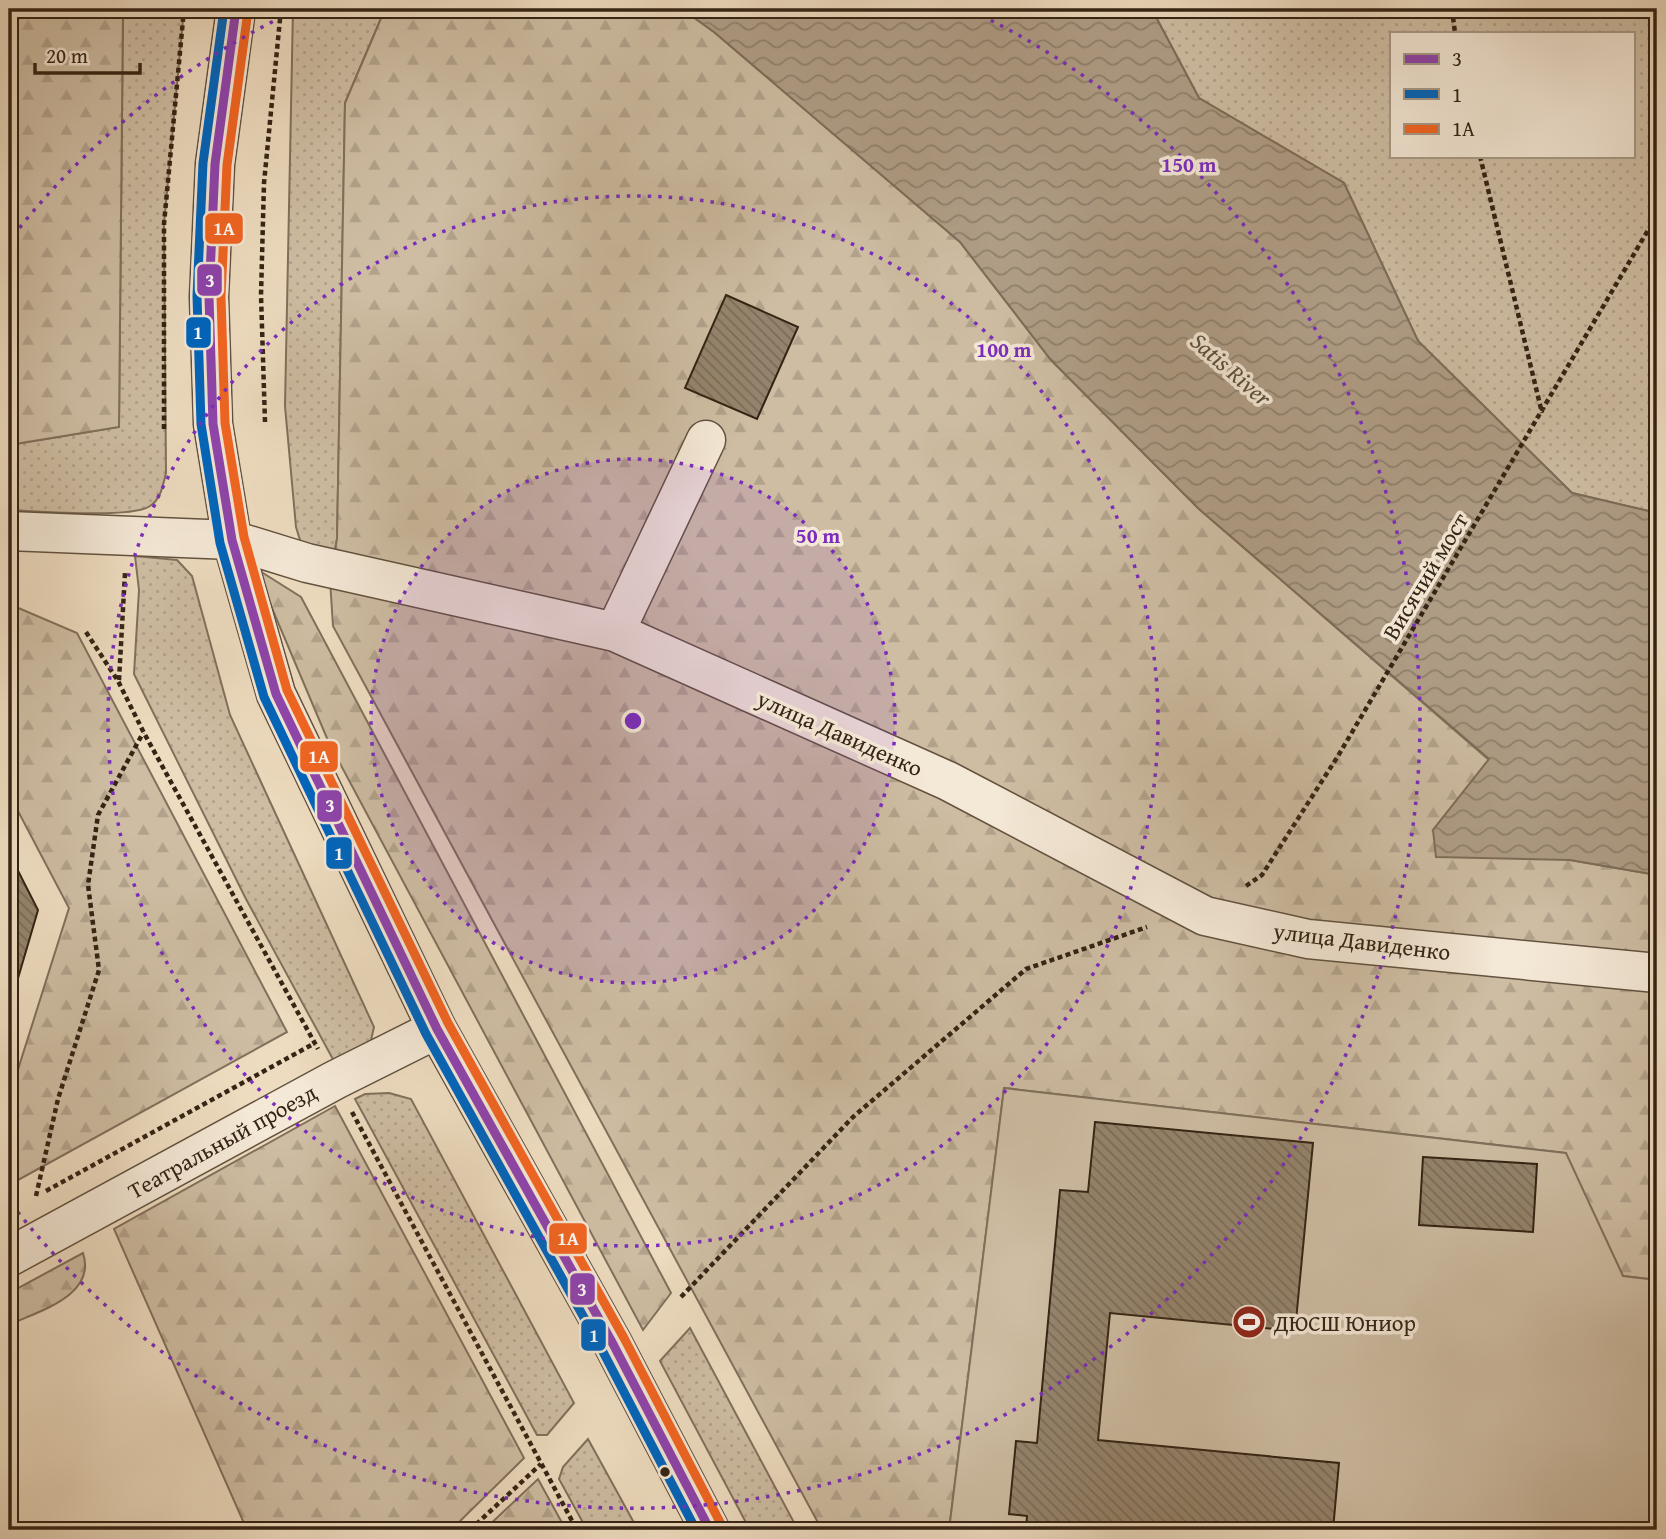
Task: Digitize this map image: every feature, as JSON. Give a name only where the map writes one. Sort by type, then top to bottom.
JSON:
[{"type":"street","points":[[236,9],[215,164],[209,297],[213,424],[232,540],[276,694],[437,1029],[613,1344],[710,1530]]},
{"type":"street","points":[[615,632],[706,440]]},
{"type":"street","name":"улица Давиденко","points":[[9,531],[232,540],[307,563],[615,632],[948,781],[1205,916],[1308,939],[1657,973]]},
{"type":"street","name":"Театральный проезд","points":[[9,1257],[335,1080],[437,1029]]},
{"type":"path","points":[[9,20],[20,9]]},
{"type":"path","points":[[164,429],[164,224],[184,9]]},
{"type":"path","points":[[265,422],[261,295],[264,183],[281,9]]},
{"type":"path","points":[[1452,9],[1455,32]]},
{"type":"path","points":[[1480,158],[1542,414]]},
{"type":"path","name":"Висячий мост","points":[[1205,916],[1262,875],[1338,756],[1657,215]]},
{"type":"path","points":[[118,681],[126,566]]},
{"type":"path","points":[[36,1196],[58,1099],[99,970],[88,885],[98,815],[144,733]]},
{"type":"path","points":[[681,1297],[852,1117],[1026,969],[1132,930],[1205,916]]},
{"type":"path","points":[[27,1202],[315,1043]]},
{"type":"path","points":[[470,1530],[541,1464]]},
{"type":"green space","points":[[9,9],[123,9],[119,427],[9,445]]},
{"type":"green space","points":[[123,9],[184,9],[164,224],[166,473],[157,500],[140,510],[60,513],[9,510],[9,445],[119,427]]},
{"type":"green space","points":[[293,9],[385,9],[345,103],[337,539],[331,569],[307,563],[296,527],[285,406]]},
{"type":"green space","points":[[385,9],[682,9],[714,32],[960,242],[1051,360],[1199,509],[1489,760],[1433,830],[1570,860],[1657,875],[1657,1280],[1623,1276],[1565,1153],[1004,1088],[949,1530],[822,1530],[333,626],[330,580],[337,539],[345,103]]},
{"type":"green space","points":[[1141,9],[1657,9],[1657,513],[1572,493],[1418,341],[1344,183],[1199,98],[1157,19]]},
{"type":"green space","points":[[135,556],[177,560],[192,576],[230,715],[374,1027],[369,1049],[335,1063],[246,899],[134,674],[139,590]]},
{"type":"green space","points":[[255,568],[301,597],[671,1293],[643,1330],[329,743]]},
{"type":"green space","points":[[9,604],[77,633],[287,1032],[9,1185],[9,1098],[69,908],[9,794]]},
{"type":"green space","points":[[1004,1088],[1566,1153],[1623,1276],[1657,1280],[1657,1530],[949,1530]]},
{"type":"green space","points":[[389,1093],[411,1099],[574,1403],[547,1435],[537,1435],[355,1099],[365,1094]]},
{"type":"green space","points":[[335,1106],[524,1458],[451,1530],[247,1530],[114,1229]]},
{"type":"green space","points":[[83,1253],[85,1268],[73,1291],[49,1307],[9,1325],[9,1293]]},
{"type":"green space","points":[[690,1328],[798,1530],[750,1530],[660,1361]]},
{"type":"green space","points":[[588,1439],[638,1530],[587,1530],[559,1479],[563,1467]]},
{"type":"green space","points":[[538,1479],[566,1530],[484,1530]]},
{"type":"water","name":"Satis River","points":[[682,9],[1141,9],[1157,19],[1199,98],[1344,183],[1418,341],[1572,493],[1657,513],[1657,875],[1570,860],[1436,857],[1433,830],[1489,759],[1199,509],[1051,360],[960,242],[714,32]]},
{"type":"building","points":[[726,295],[798,327],[757,419],[685,388]]},
{"type":"building","points":[[9,853],[38,910],[9,1009]]},
{"type":"building","name":"ДЮСШ Юниор","points":[[1095,1122],[1313,1143],[1295,1331],[1110,1313],[1098,1440],[1339,1463],[1333,1530],[1026,1530],[1027,1516],[1009,1514],[1016,1441],[1037,1443],[1060,1190],[1088,1192]]},
{"type":"building","points":[[1423,1157],[1537,1164],[1533,1232],[1419,1225]]},
{"type":"transit line","name":"1","points":[[224,9],[203,163],[197,296],[201,424],[220,543],[264,697],[426,1034],[602,1350],[696,1530]]},
{"type":"transit line","name":"3","points":[[236,9],[215,164],[209,297],[213,424],[232,540],[276,694],[437,1029],[613,1344],[710,1530]]},
{"type":"transit line","name":"1А","points":[[248,11],[227,165],[221,297],[225,423],[244,537],[287,690],[448,1023],[624,1338],[721,1524]]},
{"type":"place","name":"ДЮСШ Юниор","points":[[1249,1322]]}]
